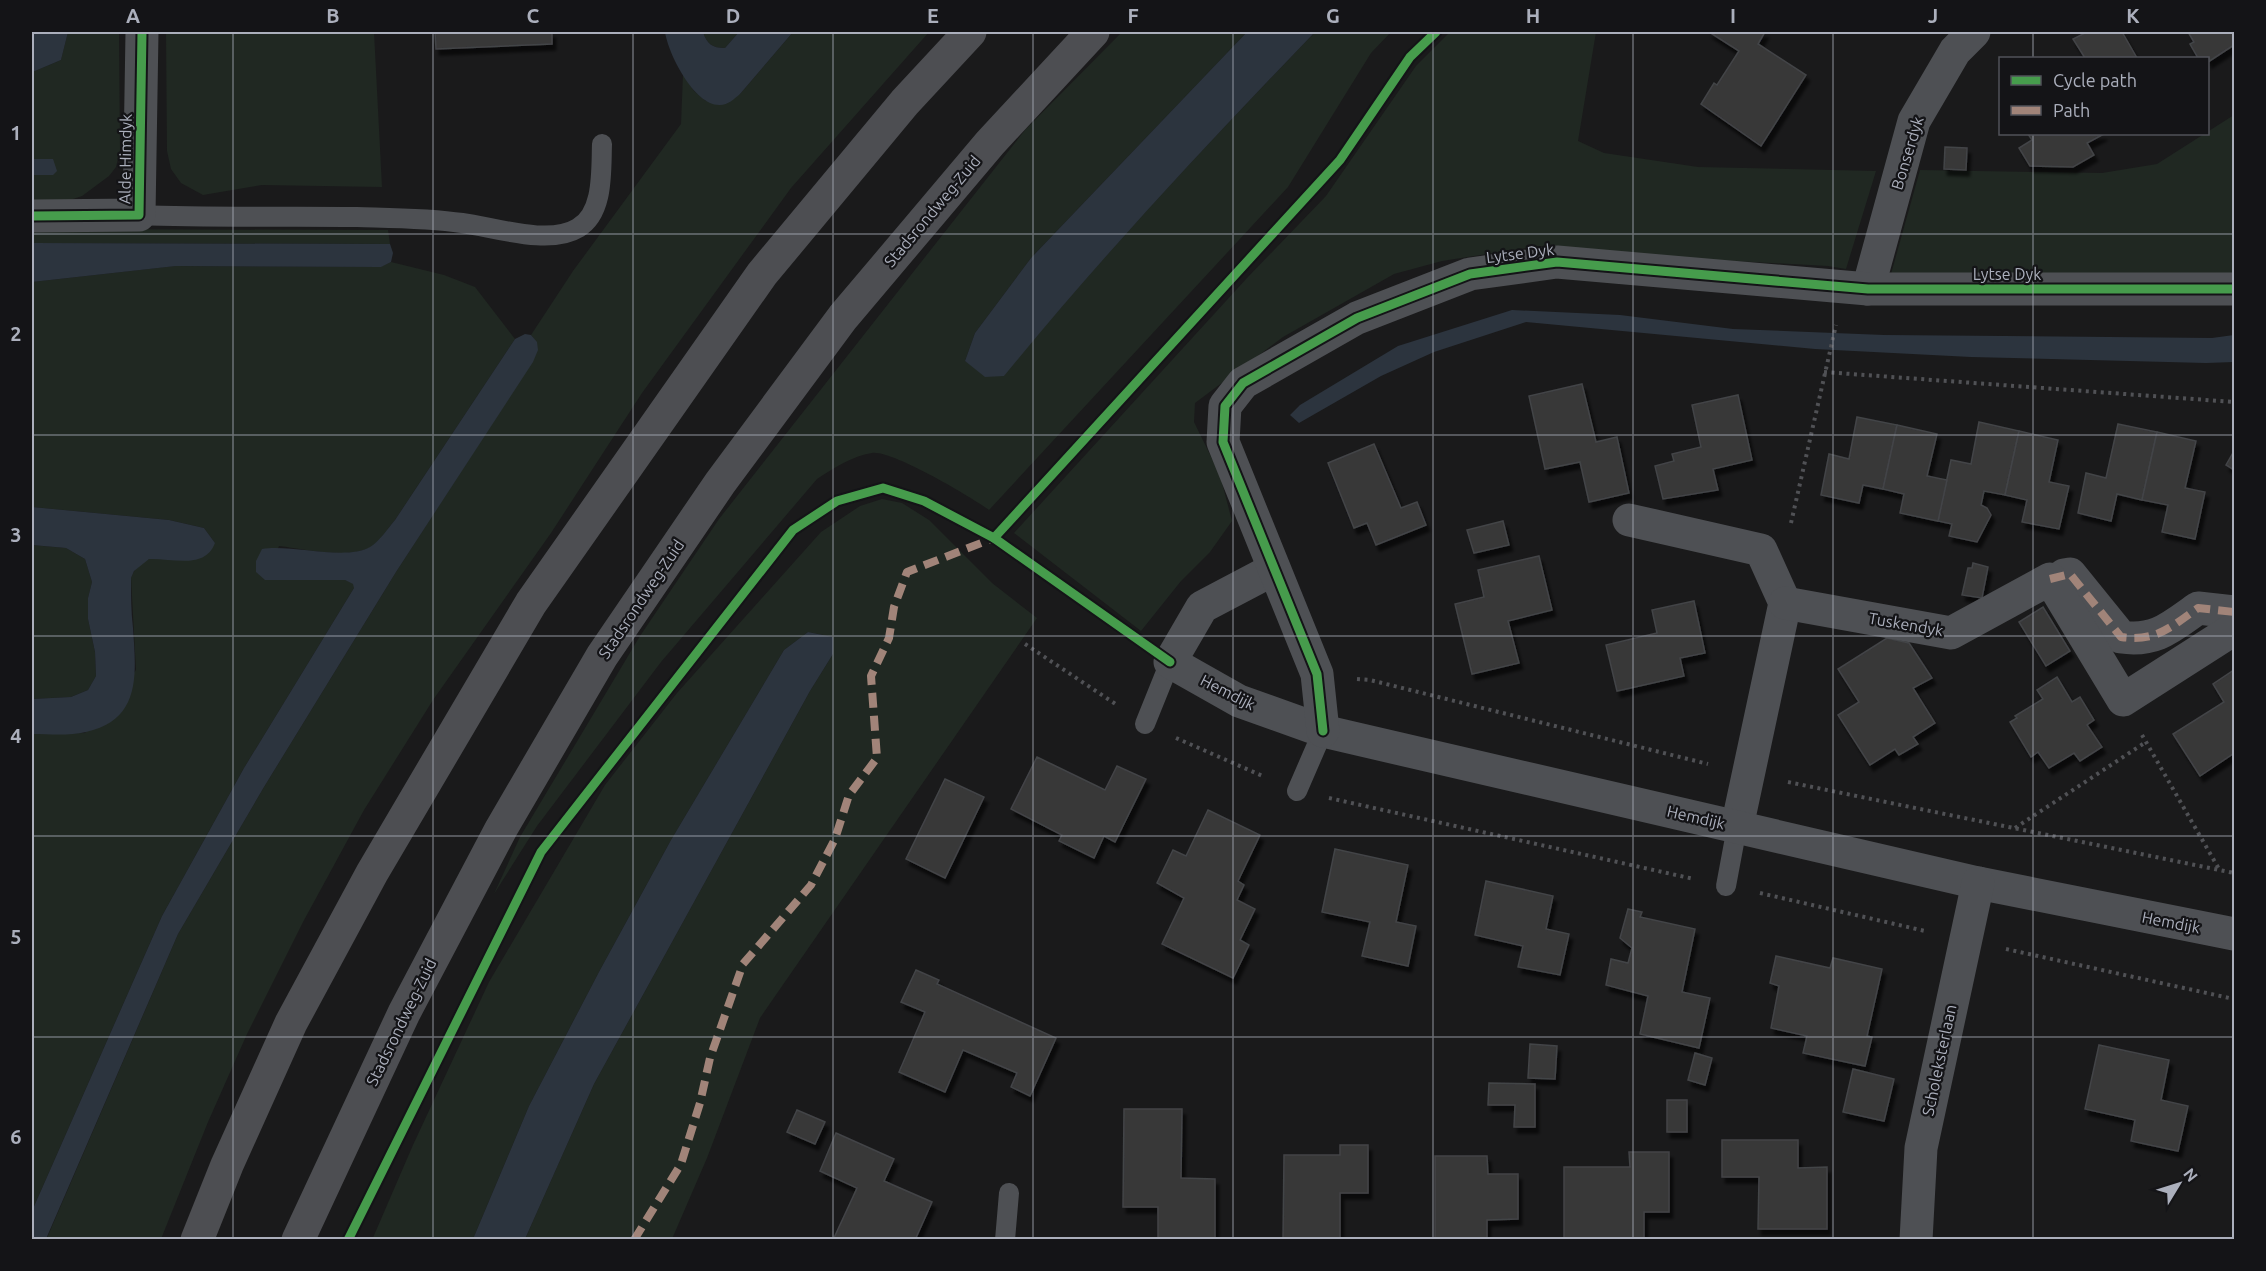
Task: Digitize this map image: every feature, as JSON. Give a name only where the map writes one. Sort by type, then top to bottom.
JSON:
[{"type":"main road","points":[[197,1239],[227,1165],[291,1023],[372,873],[531,603],[762,274],[905,102],[970,32]]},
{"type":"main road","name":"Stadsrondweg-Zuid","points":[[298,1239],[404,1013],[501,829],[602,656],[720,483],[843,316],[990,143],[1093,32]]},
{"type":"street","name":"Alde Himdyk","points":[[32,216],[139,215],[142,32]]},
{"type":"street","name":"Bonserdyk","points":[[1868,289],[1914,121],[1955,51],[1974,32]]},
{"type":"street","name":"Lytse Dyk","points":[[1323,731],[1317,674],[1223,442],[1225,406],[1243,383],[1357,318],[1470,274],[1557,262],[1868,289],[2235,289]]},
{"type":"street","points":[[1629,520],[1761,550],[1785,603],[1737,827]]},
{"type":"street","points":[[1170,662],[1202,607],[1274,568]]},
{"type":"street","points":[[2235,612],[2198,608],[2162,633],[2134,639],[2121,637],[2070,574],[2050,579],[2123,700],[2235,629]]},
{"type":"street","name":"Tuskendyk","points":[[1785,603],[1951,633],[2050,579]]},
{"type":"street","name":"Hemdijk","points":[[1170,662],[1239,701],[1323,731],[1978,884],[2235,934]]},
{"type":"street","name":"Scholeksterlaan","points":[[1916,1239],[1921,1148],[1978,884]]},
{"type":"lane","points":[[139,215],[387,218],[459,222],[543,236],[562,235],[579,228],[591,213],[598,198],[602,144]]},
{"type":"lane","points":[[1145,724],[1170,662]]},
{"type":"lane","points":[[1297,791],[1323,731]]},
{"type":"lane","points":[[1726,886],[1737,827]]},
{"type":"lane","points":[[1005,1239],[1009,1193]]},
{"type":"path","points":[[1769,567],[1785,550],[1824,372],[2235,402]]},
{"type":"path","points":[[1026,645],[1145,724],[1297,791],[2235,999]]},
{"type":"path","points":[[2123,700],[2219,869]]},
{"type":"path","points":[[2015,828],[2146,742]]},
{"type":"shaded area","points":[[32,32],[68,32],[61,60],[32,71]]},
{"type":"shaded area","points":[[68,32],[119,32],[120,150],[116,167],[109,176],[82,196],[64,202],[32,202],[32,175],[53,175],[53,159],[32,159],[32,71],[61,60]]},
{"type":"shaded area","points":[[166,32],[374,32],[382,187],[262,185],[203,195],[181,183],[171,169],[167,151]]},
{"type":"shaded area","points":[[665,32],[703,32],[706,40],[711,44],[725,48],[739,32],[793,32],[740,94],[728,103],[720,105],[710,103],[692,88],[677,65]]},
{"type":"shaded area","points":[[703,32],[739,32],[725,48],[711,44],[706,40]]},
{"type":"shaded area","points":[[793,32],[929,32],[791,188],[642,393],[551,533],[433,700],[364,810],[303,922],[247,1034],[208,1122],[161,1239],[46,1240],[178,934],[264,787],[396,572],[532,362],[537,348],[531,335],[573,271],[681,124],[683,74],[694,91],[706,101],[740,94]]},
{"type":"shaded area","points":[[1122,32],[1247,32],[1031,258],[975,333],[965,361],[1004,375],[1156,200],[1315,32],[1391,32],[1371,53],[1288,187],[989,510],[913,466],[882,454],[872,453],[857,457],[817,479],[661,662],[537,826],[494,894],[520,837],[640,636],[719,519],[1025,130]]},
{"type":"shaded area","points":[[1247,32],[1315,32],[1156,201],[1004,376],[985,377],[965,361],[975,333],[1031,258]]},
{"type":"shaded area","points":[[1450,32],[1596,32],[1578,141],[1604,153],[1698,167],[1876,171],[1846,269],[1538,246],[1442,261],[1394,274],[1283,337],[1195,403],[1194,422],[1220,475],[1232,521],[1210,552],[1181,581],[1141,631],[1014,533],[1247,278],[1326,196],[1416,66]]},
{"type":"shaded area","points":[[2234,115],[2234,273],[1891,274],[1920,170],[2102,173],[2157,164],[2203,135],[2209,135],[2209,131]]},
{"type":"shaded area","points":[[32,159],[53,159],[57,171],[53,175],[32,175]]},
{"type":"shaded area","points":[[32,229],[388,230],[390,244],[32,243]]},
{"type":"shaded area","points":[[32,243],[390,244],[393,253],[391,262],[381,267],[176,266],[32,282]]},
{"type":"shaded area","points":[[391,262],[444,275],[475,287],[515,339],[395,520],[376,543],[369,548],[349,553],[279,546],[265,580],[345,580],[354,584],[354,588],[244,768],[162,916],[32,1211],[32,734],[85,733],[136,670],[131,578],[138,567],[149,559],[215,543],[204,528],[169,520],[32,507],[32,282],[175,266],[380,267]]},
{"type":"shaded area","points":[[1512,310],[1620,315],[1733,329],[1884,335],[2212,338],[2234,335],[2234,362],[1971,357],[1815,349],[1526,322],[1434,352],[1381,376],[1299,423],[1290,415],[1300,405],[1398,346]]},
{"type":"shaded area","points":[[525,334],[531,335],[537,342],[538,350],[533,362],[396,572],[264,787],[178,934],[46,1239],[32,1239],[32,1211],[162,916],[244,768],[354,588],[353,584],[345,580],[265,580],[256,572],[256,561],[262,549],[347,553],[373,545],[395,520],[515,339]]},
{"type":"shaded area","points":[[882,499],[902,503],[929,520],[992,583],[1037,618],[760,1018],[707,1158],[672,1239],[525,1239],[594,1084],[810,691],[833,654],[833,637],[808,632],[784,650],[671,840],[600,970],[529,1106],[473,1239],[372,1240],[413,1145],[489,982],[605,785],[677,693],[821,532],[860,506]]},
{"type":"shaded area","points":[[32,507],[169,520],[204,528],[215,543],[204,557],[196,560],[149,559],[134,571],[131,578],[135,662],[132,692],[126,706],[117,717],[104,726],[86,732],[32,734],[32,699],[71,697],[88,690],[96,676],[95,652],[88,619],[88,598],[92,582],[85,559],[66,548],[32,545]]},
{"type":"shaded area","points":[[32,545],[66,548],[85,559],[92,582],[88,598],[88,619],[95,652],[96,676],[88,690],[71,697],[32,699]]},
{"type":"shaded area","points":[[808,632],[833,637],[833,654],[810,691],[594,1084],[525,1239],[473,1239],[529,1106],[671,840],[784,650]]},
{"type":"building","points":[[435,32],[552,32],[552,44],[436,49]]},
{"type":"building","points":[[1709,32],[1765,32],[1758,44],[1806,75],[1761,146],[1701,104],[1714,83],[1717,85],[1739,51]]},
{"type":"building","points":[[2087,32],[2122,32],[2136,57],[2084,57],[2073,39]]},
{"type":"building","points":[[2188,32],[2234,32],[2234,45],[2209,61],[2209,57],[2197,57],[2190,44],[2194,42]]},
{"type":"building","points":[[2029,135],[2102,135],[2087,143],[2094,155],[2073,167],[2030,166],[2019,148],[2032,140]]},
{"type":"building","points":[[1945,147],[1967,148],[1966,170],[1944,169]]},
{"type":"building","points":[[1582,384],[1596,442],[1617,437],[1629,493],[1589,502],[1580,462],[1545,469],[1529,396]]},
{"type":"building","points":[[1738,395],[1752,460],[1713,469],[1718,490],[1663,499],[1655,466],[1674,461],[1672,454],[1701,447],[1692,405]]},
{"type":"building","points":[[1857,417],[1897,425],[1883,489],[1863,485],[1859,503],[1821,495],[1829,454],[1849,459]]},
{"type":"building","points":[[1979,422],[2019,431],[2005,495],[1984,491],[1981,505],[1987,508],[1991,515],[1977,542],[1949,536],[1952,524],[1938,521],[1951,460],[1971,464]]},
{"type":"building","points":[[2118,424],[2157,432],[2142,500],[2117,494],[2111,521],[2078,513],[2086,473],[2106,478]]},
{"type":"building","points":[[1897,425],[1937,434],[1927,476],[1947,480],[1938,521],[1900,513],[1904,494],[1883,489]]},
{"type":"building","points":[[2019,431],[2058,440],[2049,482],[2069,486],[2059,529],[2022,522],[2027,500],[2005,495]]},
{"type":"building","points":[[2157,432],[2196,441],[2185,488],[2205,492],[2195,539],[2162,532],[2168,505],[2142,500]]},
{"type":"building","points":[[1374,444],[1401,508],[1417,502],[1426,525],[1376,545],[1367,523],[1354,528],[1328,463]]},
{"type":"building","points":[[2234,451],[2234,470],[2226,465]]},
{"type":"building","points":[[1503,521],[1509,545],[1474,553],[1467,530]]},
{"type":"building","points":[[1539,556],[1552,610],[1508,621],[1519,663],[1472,674],[1455,604],[1484,597],[1478,570]]},
{"type":"building","points":[[1973,563],[1988,567],[1982,598],[1962,595],[1968,568],[1972,568]]},
{"type":"building","points":[[1694,601],[1705,653],[1680,658],[1684,676],[1617,691],[1606,645],[1657,633],[1652,610]]},
{"type":"building","points":[[2043,607],[2070,651],[2046,666],[2019,622]]},
{"type":"building","points":[[1887,638],[1909,643],[1932,678],[1913,688],[1935,723],[1913,737],[1918,744],[1899,755],[1895,749],[1870,765],[1838,715],[1859,702],[1838,669]]},
{"type":"building","points":[[2234,670],[2234,757],[2233,754],[2200,776],[2173,734],[2224,702],[2213,684]]},
{"type":"building","points":[[2057,677],[2072,702],[2080,697],[2094,720],[2087,725],[2102,747],[2080,761],[2074,753],[2049,768],[2038,752],[2031,757],[2010,722],[2017,718],[2015,716],[2043,699],[2037,690]]},
{"type":"building","points":[[1037,757],[1105,790],[1117,766],[1146,779],[1115,842],[1104,836],[1094,858],[1059,841],[1062,835],[1011,809]]},
{"type":"building","points":[[945,779],[984,797],[945,878],[906,859]]},
{"type":"building","points":[[1208,810],[1260,835],[1238,881],[1244,885],[1237,900],[1255,909],[1240,940],[1249,945],[1233,978],[1162,944],[1184,898],[1157,883],[1173,850],[1186,856]]},
{"type":"building","points":[[1335,849],[1408,865],[1396,922],[1416,926],[1408,966],[1362,956],[1370,922],[1322,912]]},
{"type":"building","points":[[1486,881],[1553,896],[1546,929],[1569,934],[1560,975],[1518,967],[1523,946],[1475,935]]},
{"type":"building","points":[[1628,909],[1642,912],[1640,917],[1695,929],[1682,992],[1710,998],[1699,1048],[1640,1034],[1648,996],[1606,985],[1611,959],[1628,963],[1632,948],[1620,938]]},
{"type":"building","points":[[1776,956],[1830,968],[1833,958],[1882,969],[1867,1036],[1872,1037],[1865,1066],[1803,1053],[1807,1036],[1771,1028],[1779,986],[1770,983]]},
{"type":"building","points":[[916,970],[939,980],[937,984],[1056,1038],[1030,1096],[1011,1087],[1017,1073],[963,1050],[945,1092],[899,1072],[925,1012],[901,1002]]},
{"type":"building","points":[[1530,1044],[1557,1046],[1555,1079],[1528,1078]]},
{"type":"building","points":[[2099,1045],[2169,1060],[2161,1100],[2188,1106],[2178,1151],[2131,1141],[2135,1120],[2085,1109]]},
{"type":"building","points":[[1695,1053],[1712,1058],[1705,1085],[1688,1080]]},
{"type":"building","points":[[1853,1069],[1894,1079],[1884,1121],[1843,1112]]},
{"type":"building","points":[[1489,1083],[1535,1084],[1535,1127],[1514,1127],[1515,1105],[1488,1105]]},
{"type":"building","points":[[1667,1100],[1687,1100],[1687,1132],[1667,1132]]},
{"type":"building","points":[[1124,1109],[1182,1109],[1181,1178],[1215,1179],[1215,1239],[1158,1239],[1158,1207],[1123,1207]]},
{"type":"building","points":[[797,1110],[825,1122],[815,1144],[787,1132]]},
{"type":"building","points":[[836,1133],[894,1159],[884,1181],[932,1202],[915,1240],[833,1240],[857,1188],[820,1171]]},
{"type":"building","points":[[1722,1140],[1798,1140],[1798,1168],[1827,1167],[1827,1229],[1758,1229],[1759,1177],[1722,1177]]},
{"type":"building","points":[[1340,1145],[1368,1145],[1368,1193],[1340,1193],[1340,1239],[1283,1240],[1284,1155],[1340,1155]]},
{"type":"building","points":[[1629,1152],[1669,1152],[1669,1212],[1644,1212],[1644,1239],[1564,1239],[1564,1167],[1630,1167]]},
{"type":"building","points":[[1435,1156],[1487,1156],[1488,1174],[1518,1174],[1518,1219],[1487,1220],[1487,1240],[1435,1240]]},
{"type":"marked path","points":[[634,1240],[681,1164],[700,1103],[710,1058],[743,964],[811,885],[835,839],[849,795],[877,758],[871,676],[889,638],[894,607],[907,572],[994,538]]},
{"type":"marked path","points":[[2050,579],[2070,574],[2121,637],[2144,637],[2162,632],[2198,608],[2234,612]]},
{"type":"cycle path","points":[[32,216],[139,215],[142,32]]},
{"type":"cycle path","points":[[994,538],[1340,160],[1410,57],[1436,32]]},
{"type":"cycle path","points":[[1323,731],[1317,674],[1223,442],[1225,406],[1243,383],[1357,318],[1470,274],[1557,262],[1868,289],[2234,289]]},
{"type":"cycle path","points":[[348,1240],[541,852],[793,530],[837,501],[883,488],[924,501],[994,538],[1170,662]]}]
